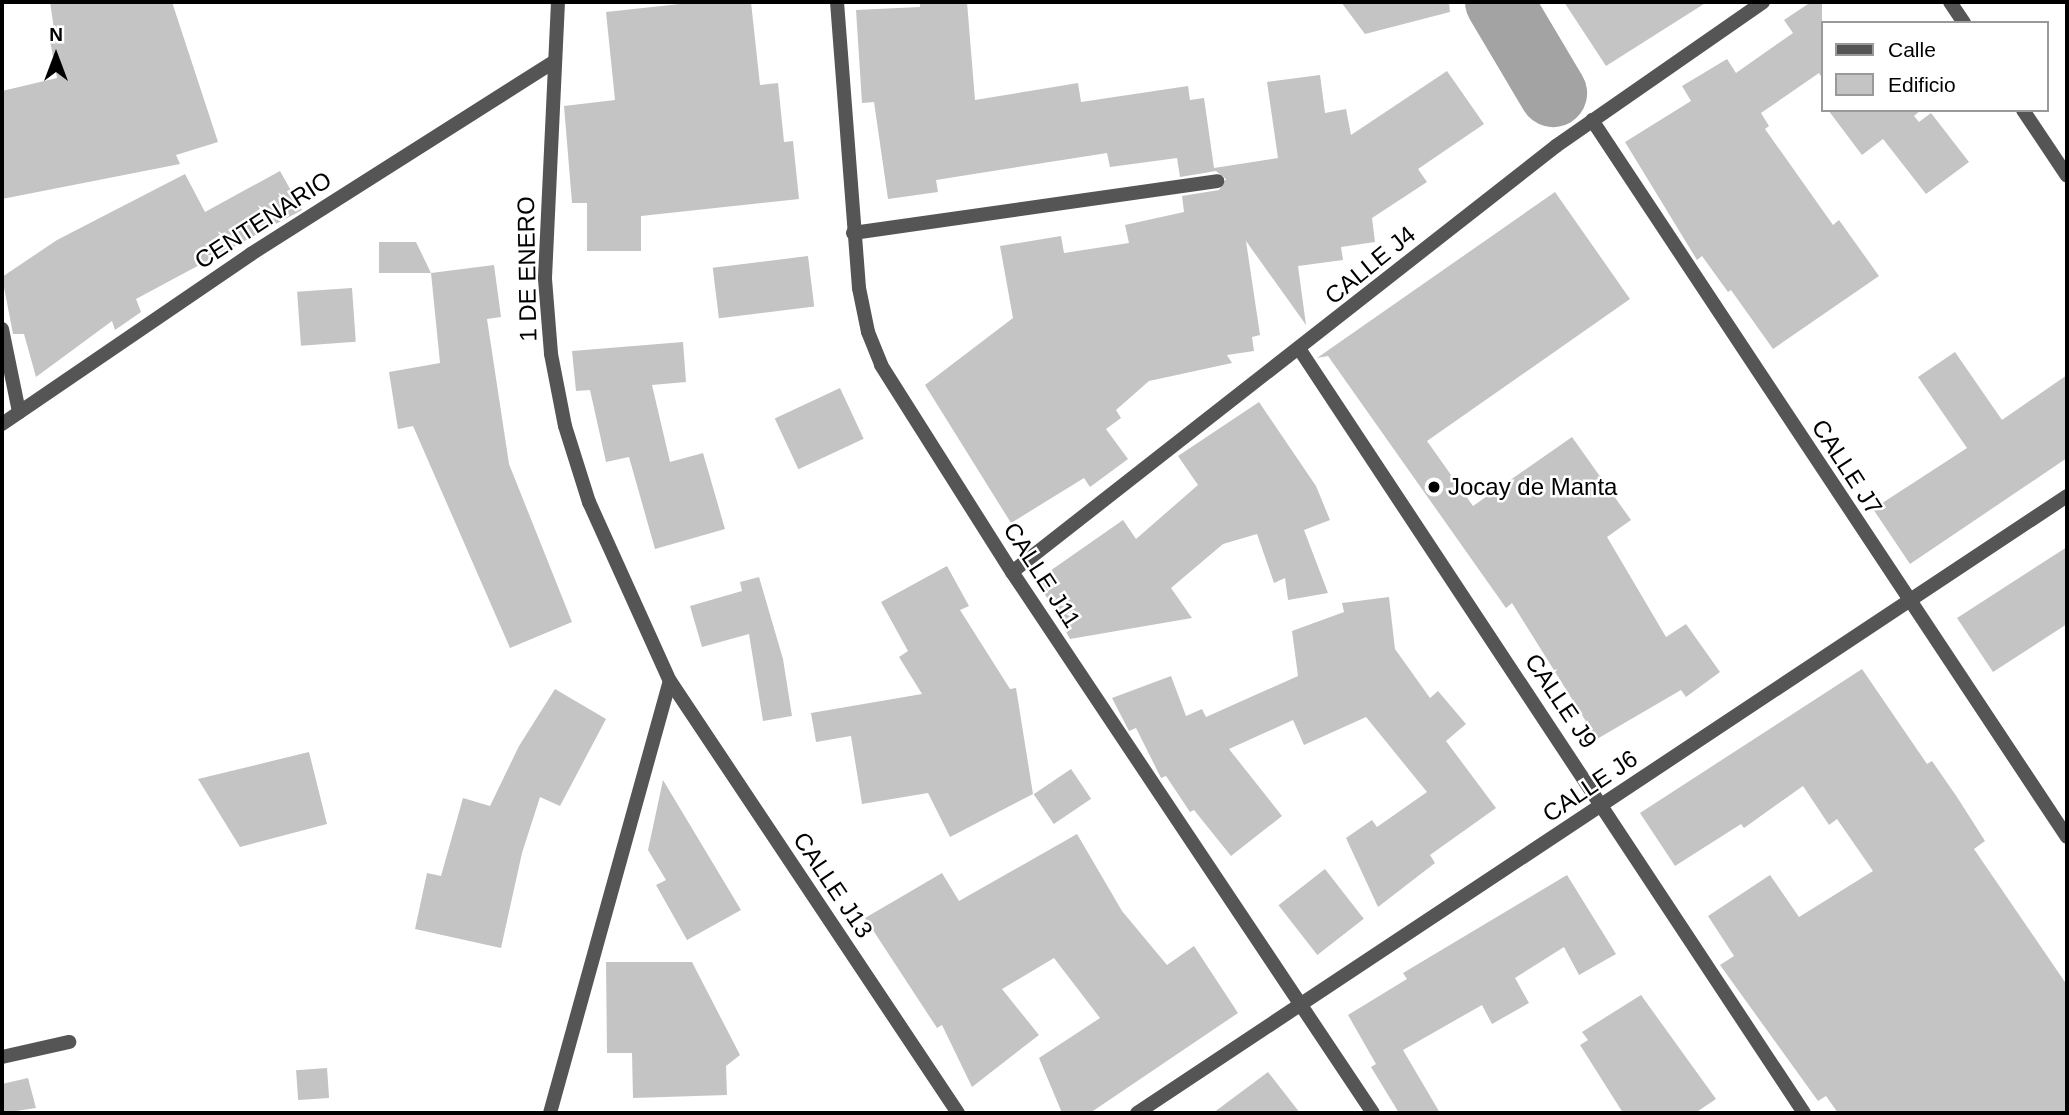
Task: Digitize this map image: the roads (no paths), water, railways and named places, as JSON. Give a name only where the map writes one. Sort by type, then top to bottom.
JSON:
[{"type":"street","name":"1 DE ENERO","points":[[558,2],[545,279],[551,354],[565,426],[589,502],[670,681]]},
{"type":"street","name":"CALLE J11","points":[[837,2],[853,233],[868,332],[881,365],[1012,572],[1373,1113]]},
{"type":"street","name":"CALLE J4","points":[[1012,572],[1300,350],[1591,120],[1763,2]]},
{"type":"street","points":[[1950,2],[1963,21]]},
{"type":"street","name":"CENTENARIO","points":[[2,424],[251,254],[554,61]]},
{"type":"street","points":[[2024,112],[2067,176]]},
{"type":"street","name":"CALLE J7","points":[[1591,120],[2067,837]]},
{"type":"street","points":[[853,233],[1217,181]]},
{"type":"street","points":[[2,329],[19,412]]},
{"type":"street","name":"CALLE J9","points":[[1300,350],[1804,1113]]},
{"type":"street","name":"CALLE J6","points":[[1137,1113],[2067,496]]},
{"type":"street","points":[[550,1113],[670,681]]},
{"type":"street","name":"CALLE J13","points":[[670,681],[958,1113]]},
{"type":"street","points":[[2,1057],[69,1042]]},
{"type":"waterway","points":[[1499,2],[1553,93]]},
{"type":"place","name":"Jocay de Manta","points":[[1434,487]]}]
